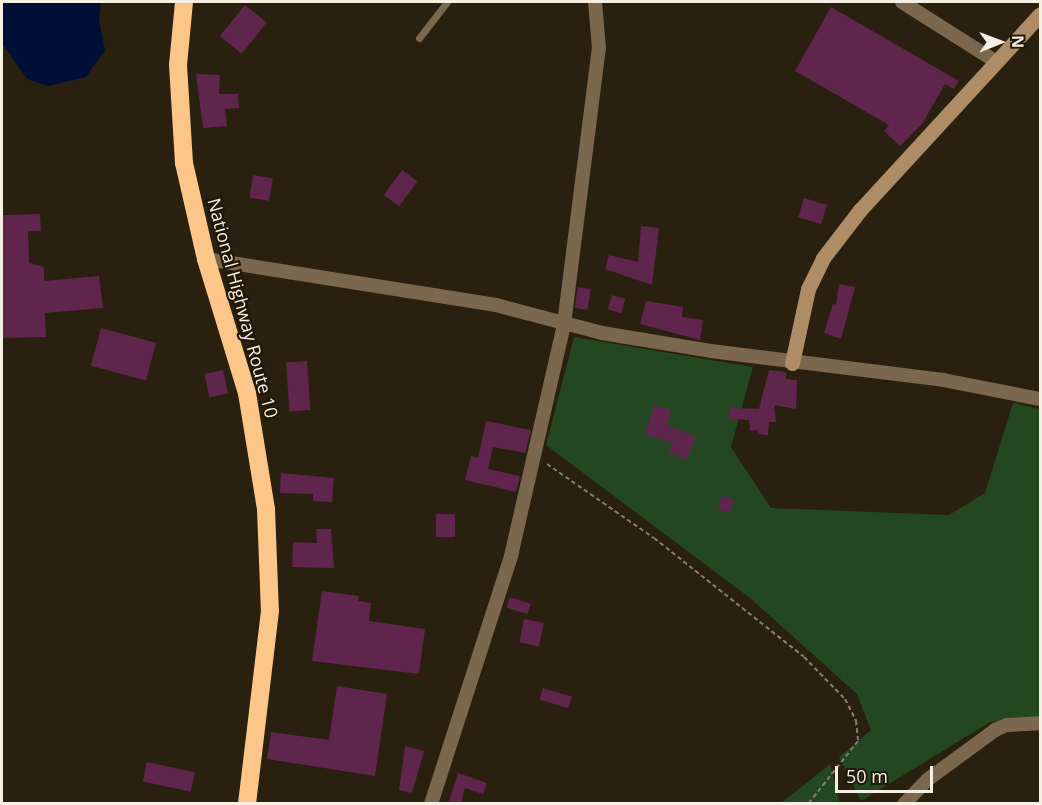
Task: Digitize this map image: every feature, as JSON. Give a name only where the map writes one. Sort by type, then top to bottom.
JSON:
[{"type":"highway","name":"National Highway Route 10","points":[[184,2],[178,64],[181,131],[191,200],[206,259],[247,393],[266,509],[270,612],[247,804]]},
{"type":"street","points":[[431,804],[511,556],[564,324],[599,48],[595,2]]},
{"type":"street","points":[[902,2],[995,61]]},
{"type":"street","points":[[792,363],[808,289],[823,258],[860,210],[995,61],[1041,14]]},
{"type":"street","points":[[206,259],[496,305],[564,324],[792,363],[943,380],[1041,399]]},
{"type":"street","points":[[904,804],[927,780],[995,730],[1007,725],[1041,723]]},
{"type":"lane","points":[[419,38],[447,2]]},
{"type":"path","points":[[534,455],[654,538],[804,657],[844,699],[856,721],[858,741],[808,804]]},
{"type":"green space","points":[[574,337],[753,367],[731,447],[771,508],[949,515],[985,493],[1013,403],[1040,409],[1040,718],[990,722],[861,801],[839,757],[871,730],[857,694],[750,598],[546,445]]},
{"type":"green space","points":[[830,764],[840,803],[773,803],[784,801]]},
{"type":"water","points":[[2,2],[101,2],[99,20],[105,50],[86,77],[49,86],[27,79],[2,43]]},
{"type":"building","points":[[245,5],[267,23],[242,54],[220,36]]},
{"type":"building","points":[[831,7],[959,81],[954,89],[945,84],[922,124],[900,146],[884,131],[889,125],[795,71]]},
{"type":"building","points":[[196,74],[220,75],[219,94],[238,94],[239,108],[225,109],[227,126],[203,128]]},
{"type":"building","points":[[402,170],[417,181],[399,206],[384,195]]},
{"type":"building","points":[[253,175],[273,178],[269,201],[249,198]]},
{"type":"building","points":[[804,198],[827,205],[821,224],[798,217]]},
{"type":"building","points":[[40,214],[41,231],[28,231],[29,263],[44,267],[44,281],[99,276],[103,308],[45,313],[46,337],[2,338],[2,215]]},
{"type":"building","points":[[641,226],[659,228],[652,285],[605,269],[609,255],[638,262]]},
{"type":"building","points":[[839,284],[855,287],[841,339],[824,333],[833,304],[836,305]]},
{"type":"building","points":[[578,287],[591,289],[588,310],[575,308]]},
{"type":"building","points":[[612,295],[625,299],[621,313],[608,309]]},
{"type":"building","points":[[646,301],[683,307],[682,317],[703,320],[700,340],[640,324]]},
{"type":"building","points":[[101,328],[156,343],[146,380],[91,366]]},
{"type":"building","points":[[307,361],[310,410],[289,411],[286,362]]},
{"type":"building","points":[[223,370],[228,393],[209,397],[204,374]]},
{"type":"building","points":[[769,370],[786,372],[786,379],[797,380],[796,409],[774,405],[776,422],[769,422],[768,435],[758,434],[758,430],[750,431],[749,420],[729,419],[730,408],[759,409]]},
{"type":"building","points":[[654,405],[671,410],[667,425],[696,437],[686,460],[668,452],[672,443],[645,434]]},
{"type":"building","points":[[486,421],[531,430],[525,453],[493,447],[488,469],[520,476],[516,492],[465,480],[471,456],[478,458]]},
{"type":"building","points":[[281,473],[334,478],[332,502],[313,501],[313,494],[280,493]]},
{"type":"building","points":[[721,496],[734,499],[731,513],[718,510]]},
{"type":"building","points":[[436,514],[455,514],[455,537],[436,537]]},
{"type":"building","points":[[316,529],[331,529],[334,568],[292,567],[293,542],[317,543]]},
{"type":"building","points":[[322,591],[359,596],[358,601],[371,603],[369,621],[425,629],[419,674],[312,661]]},
{"type":"building","points":[[510,597],[531,604],[528,614],[507,607]]},
{"type":"building","points":[[524,619],[544,623],[539,646],[519,643]]},
{"type":"building","points":[[337,686],[387,694],[375,776],[267,759],[271,732],[329,740]]},
{"type":"building","points":[[543,688],[572,697],[568,708],[539,699]]},
{"type":"building","points":[[405,746],[424,751],[412,793],[399,790]]},
{"type":"building","points":[[147,762],[195,772],[191,792],[143,782]]},
{"type":"building","points":[[458,773],[487,783],[483,794],[465,788],[461,804],[448,804]]}]
